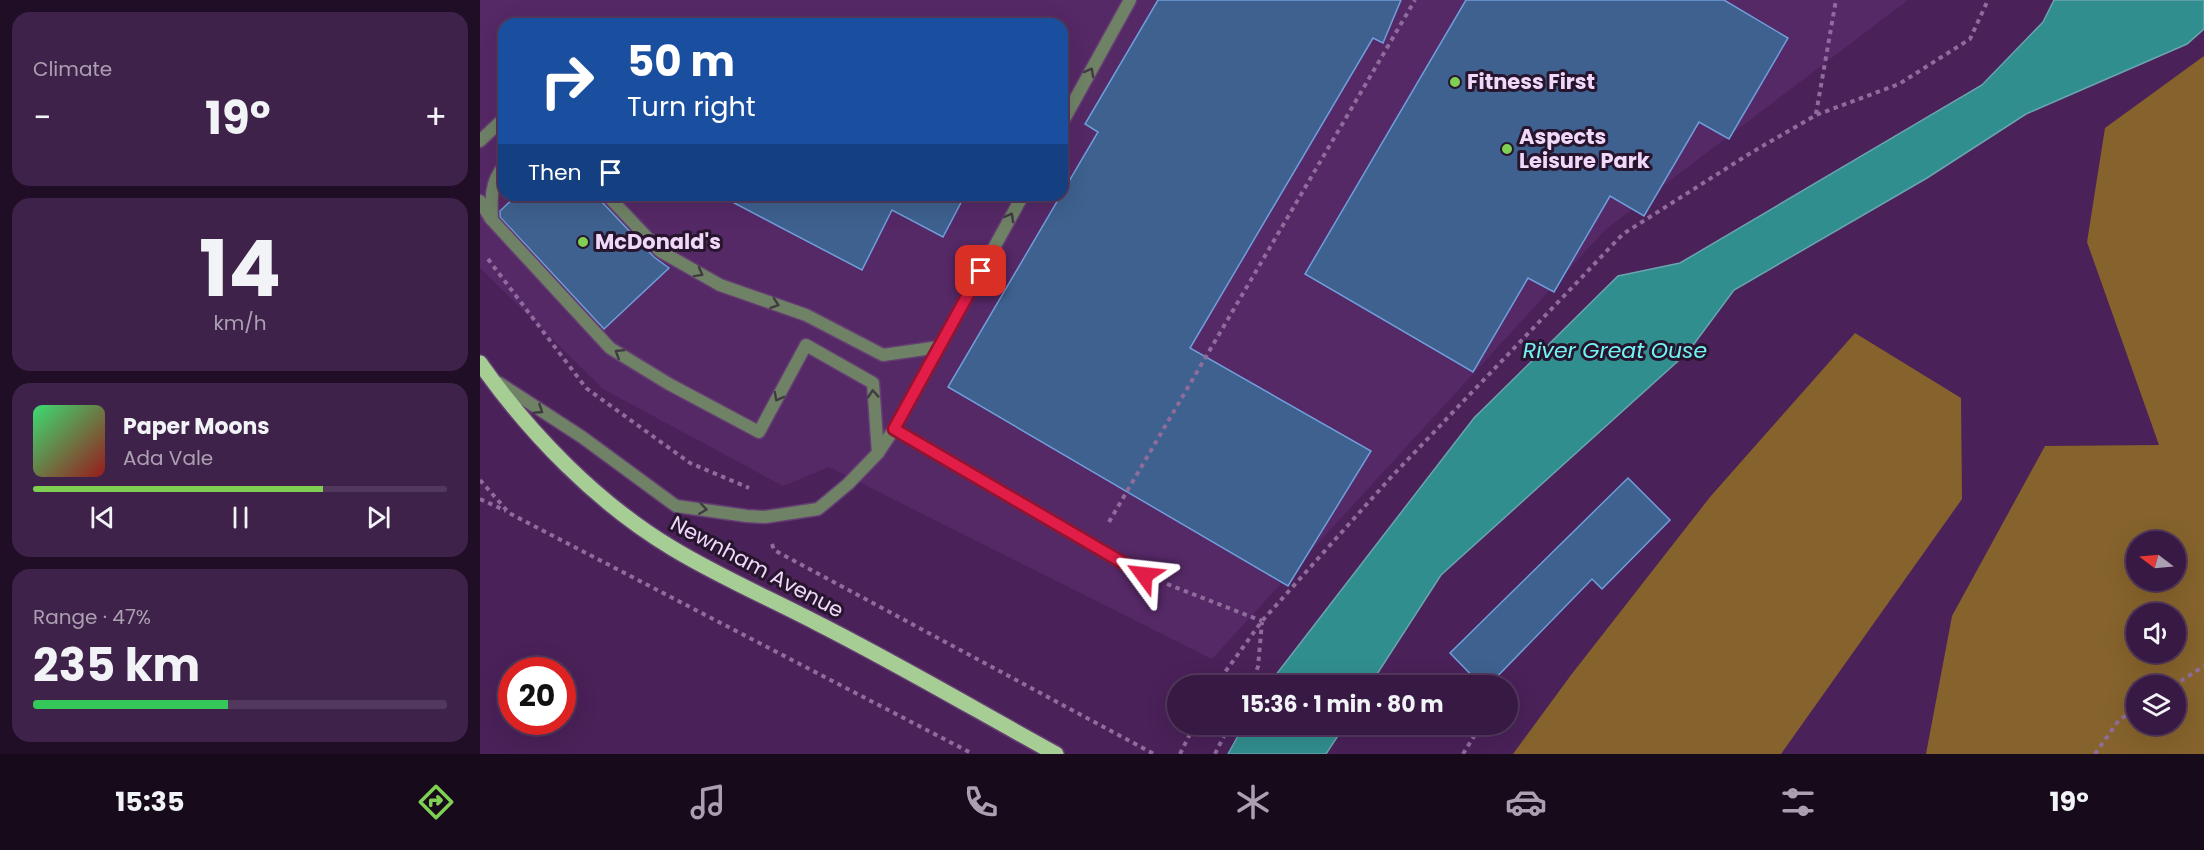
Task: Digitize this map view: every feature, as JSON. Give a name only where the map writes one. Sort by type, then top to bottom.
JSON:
[{"type":"main road","name":"Newnham Avenue","points":[[480,363],[517,412],[570,467],[635,523],[670,547],[712,572],[817,622],[1056,754]]},
{"type":"lane","points":[[1068,112],[1130,0]]},
{"type":"lane","points":[[480,141],[498,124]]},
{"type":"lane","points":[[492,220],[491,196],[498,173]]},
{"type":"lane","points":[[480,201],[492,220],[610,348],[669,384],[759,432],[806,345],[873,383],[878,453]]},
{"type":"lane","points":[[613,201],[660,251],[720,285],[806,315],[883,355],[939,347]]},
{"type":"lane","points":[[490,378],[582,437],[676,506],[765,517],[818,508],[848,484],[878,453],[894,429],[1020,201]]},
{"type":"lane","points":[[894,429],[1144,575]]},
{"type":"path","points":[[1095,546],[1415,0]]},
{"type":"path","points":[[1816,115],[1836,0]]},
{"type":"path","points":[[1223,675],[1262,621],[1393,475],[1623,234],[1740,159],[1816,115],[1899,84],[1970,39],[1988,0]]},
{"type":"path","points":[[480,480],[509,513]]},
{"type":"path","points":[[480,499],[973,754]]},
{"type":"path","points":[[1144,575],[1262,621]]},
{"type":"path","points":[[1254,675],[1258,667],[1262,621]]},
{"type":"path","points":[[2186,678],[2204,666]]},
{"type":"path","points":[[2095,754],[2119,720],[2126,715]]},
{"type":"path","points":[[1180,754],[1190,735]]},
{"type":"path","points":[[1215,754],[1224,735]]},
{"type":"path","points":[[1463,754],[1475,735]]},
{"type":"shaded area","name":"Aspects Leisure Park","points":[[480,0],[1908,0],[1605,230],[1212,659],[829,467],[783,486],[603,389],[480,268]]},
{"type":"shaded area","points":[[2204,56],[2204,754],[1926,754],[1952,616],[2045,446],[2159,445],[2087,242],[2105,128]]},
{"type":"shaded area","points":[[1855,333],[1961,398],[1962,499],[1781,754],[1513,754],[1571,675],[1710,497]]},
{"type":"water","name":"River Great Ouse","points":[[2054,0],[2204,0],[2204,29],[2187,44],[2026,114],[1927,178],[1734,290],[1688,352],[1441,575],[1376,675],[1276,675],[1474,418],[1618,276],[1680,263],[1982,85],[2043,22]]},
{"type":"water","points":[[1238,735],[1338,735],[1326,754],[1228,754]]},
{"type":"building","points":[[1158,0],[1401,0],[1383,43],[1373,38],[1190,348],[1371,451],[1288,586],[948,387],[1057,201],[1068,201],[1068,183],[1098,132],[1085,124]]},
{"type":"building","points":[[1466,0],[1724,0],[1788,38],[1729,139],[1699,122],[1644,216],[1610,196],[1554,292],[1528,278],[1473,372],[1305,274]]},
{"type":"building","name":"McDonald's","points":[[511,201],[601,201],[654,257],[669,268],[604,329],[500,217],[500,211]]},
{"type":"building","points":[[730,201],[962,201],[943,237],[892,210],[862,270]]},
{"type":"building","points":[[1628,478],[1670,520],[1602,589],[1592,579],[1499,675],[1471,675],[1450,653]]},
{"type":"place","name":"Fitness First","points":[[1455,82]]},
{"type":"place","name":"Aspects Leisure Park","points":[[1507,149]]},
{"type":"place","name":"McDonald's","points":[[583,242]]},
{"type":"route","points":[[981,271],[894,429],[1144,575]]}]
